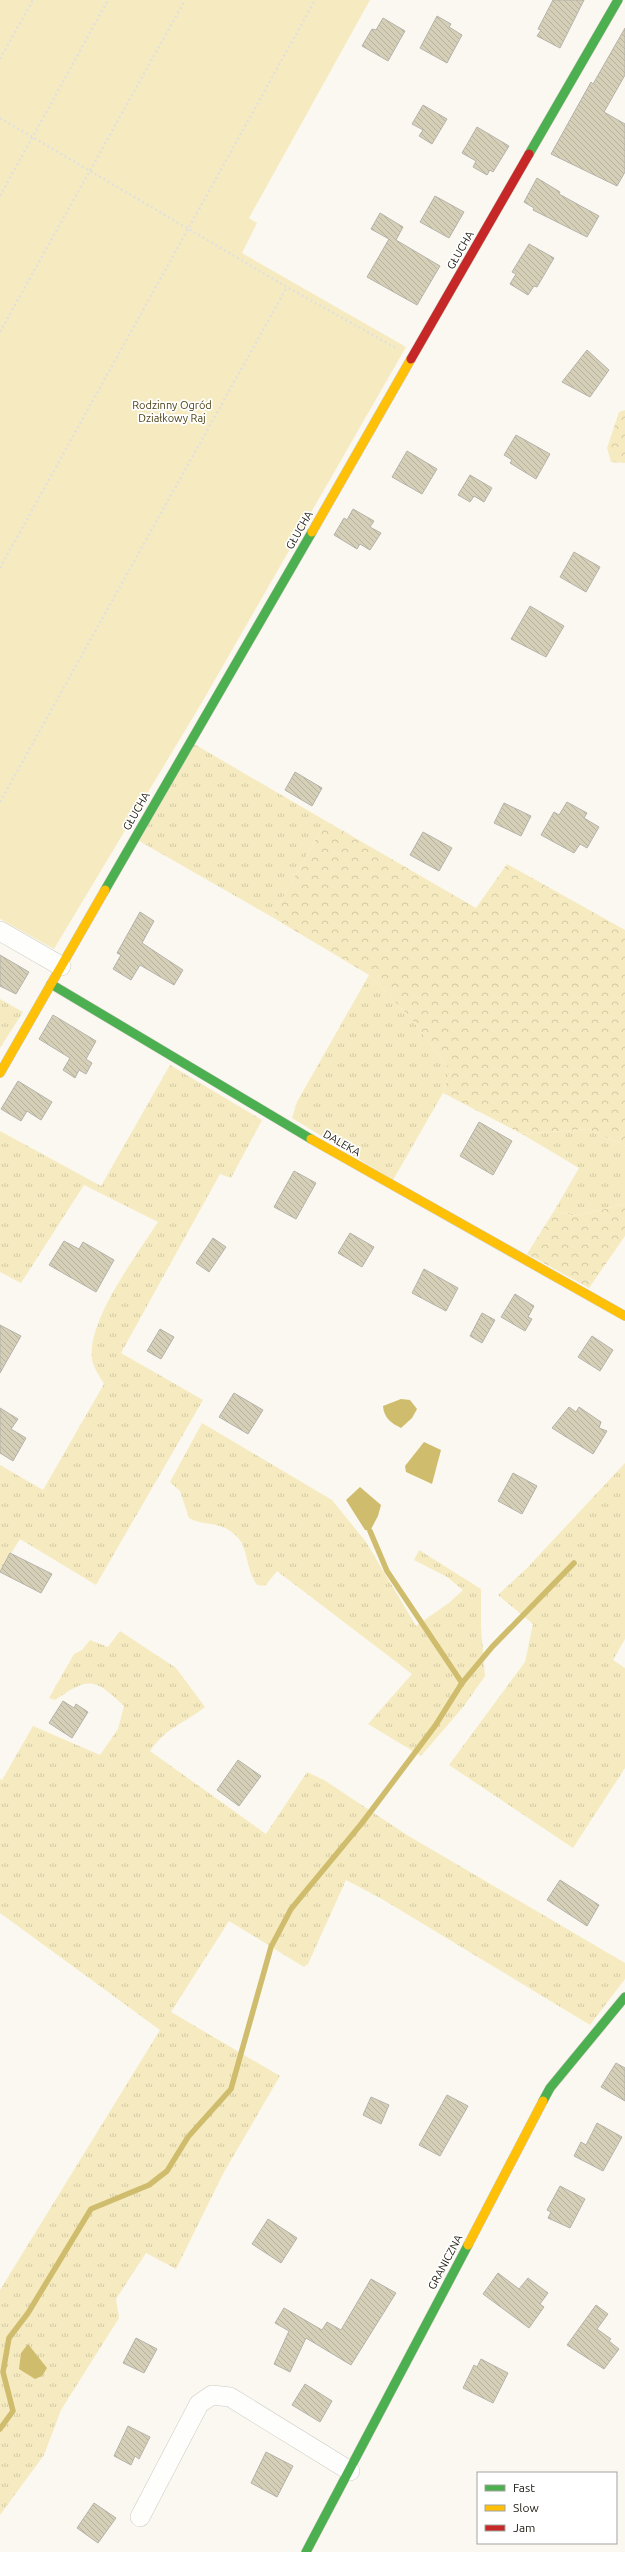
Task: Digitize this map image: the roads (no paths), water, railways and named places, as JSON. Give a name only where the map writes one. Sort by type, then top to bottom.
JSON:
[{"type":"street","name":"GŁUCHA","points":[[0,1073],[618,0]]},
{"type":"street","points":[[0,931],[61,966]]},
{"type":"street","name":"DALEKA","points":[[51,984],[343,1158],[625,1316]]},
{"type":"street","name":"GRANICZNA","points":[[306,2552],[350,2471],[550,2088],[625,1997]]},
{"type":"street","points":[[140,2517],[199,2404],[212,2395],[230,2397],[350,2471]]},
{"type":"waterway","points":[[370,1531],[387,1571],[462,1683]]},
{"type":"waterway","points":[[0,2429],[13,2411],[3,2372],[9,2338],[28,2313],[91,2209],[149,2185],[167,2171],[188,2137],[231,2089],[271,1947],[291,1909],[362,1823],[435,1726],[462,1683],[492,1647],[574,1563]]},
{"type":"park label","name":"Rodzinny Ogród Działkowy Raj","points":[[172,411]]}]
